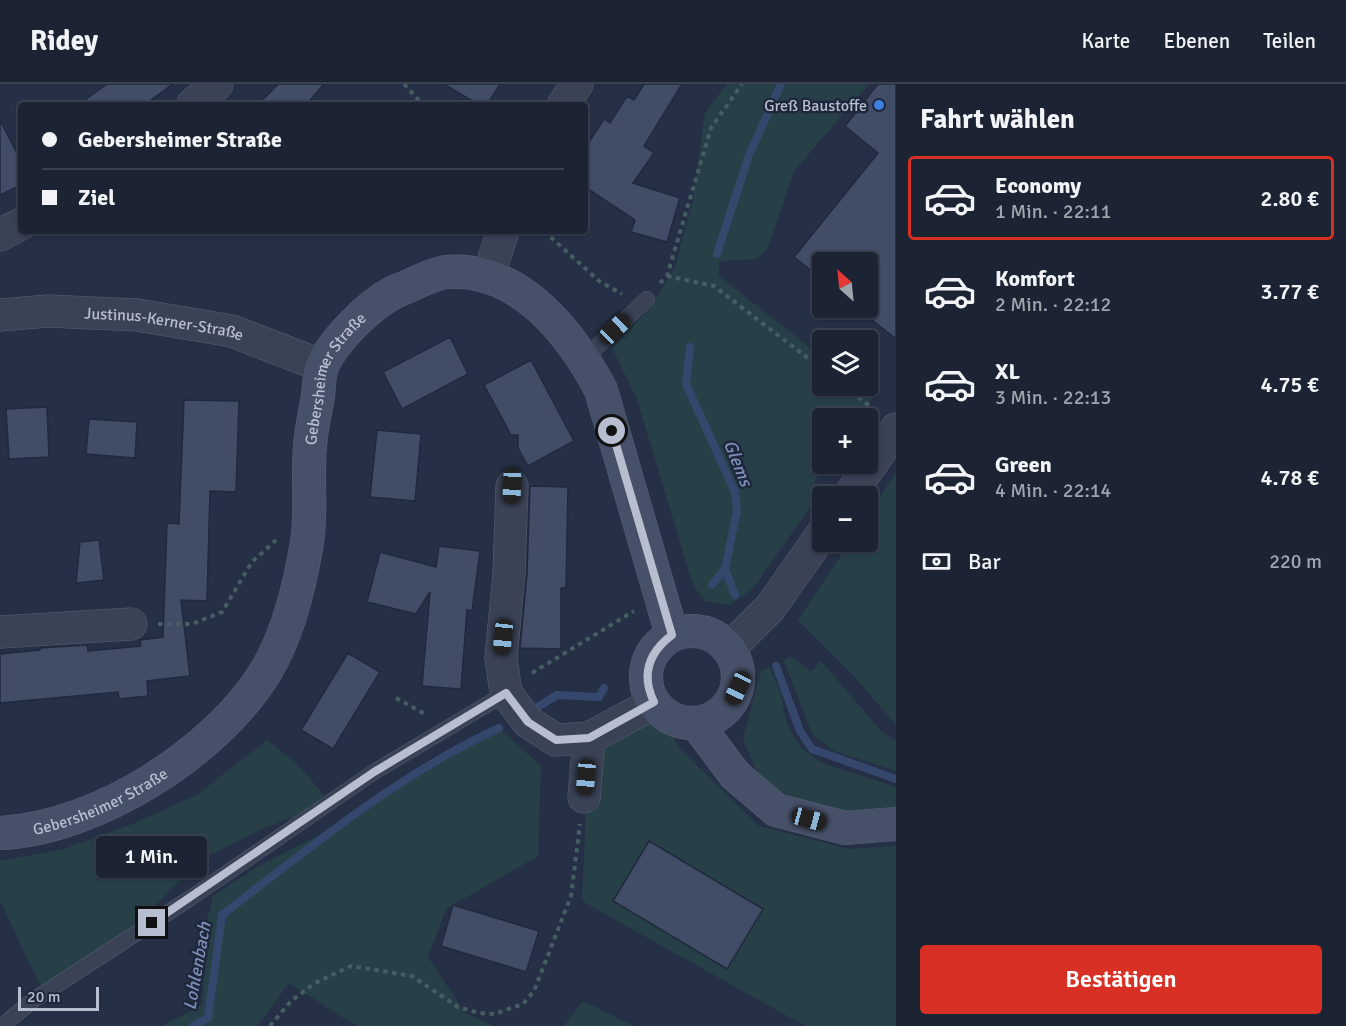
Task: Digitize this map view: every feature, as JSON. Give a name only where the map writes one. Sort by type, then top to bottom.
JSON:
[{"type":"main road","name":"Gebersheimer Straße","points":[[0,833],[20,832],[89,814],[174,767],[229,720],[266,671],[291,615],[308,531],[310,446],[322,366],[352,323],[385,296],[445,272],[488,277],[529,296],[584,359],[601,390],[634,513],[672,635]]},
{"type":"main road","points":[[687,631],[703,632],[718,638],[729,649],[736,661],[738,688],[710,717],[672,719],[654,702],[647,688],[646,673],[650,658],[659,645],[672,635],[687,631]]},
{"type":"main road","points":[[710,717],[735,775],[776,810],[845,828],[896,824]]},
{"type":"street","points":[[196,102],[217,84]]},
{"type":"street","points":[[565,102],[577,84]]},
{"type":"street","points":[[0,235],[18,226]]},
{"type":"street","points":[[488,277],[502,234]]},
{"type":"street","name":"Justinus-Kerner-Straße","points":[[0,315],[48,311],[137,315],[232,331],[322,366]]},
{"type":"street","points":[[854,486],[888,421]]},
{"type":"street","points":[[512,486],[509,573],[501,658],[506,693],[528,722],[556,740],[589,738],[654,702]]},
{"type":"street","points":[[729,649],[770,608],[812,548]]},
{"type":"street","points":[[0,632],[131,624]]},
{"type":"street","points":[[584,797],[589,738]]},
{"type":"lane","points":[[584,359],[647,299]]},
{"type":"lane","points":[[2,1026],[32,1001],[192,897],[374,772],[506,693]]},
{"type":"path","points":[[404,84],[420,102]]},
{"type":"path","points":[[647,299],[667,276],[711,129],[742,84]]},
{"type":"path","points":[[547,234],[599,280]]},
{"type":"path","points":[[667,276],[714,286],[812,361]]},
{"type":"path","points":[[857,396],[888,421]]},
{"type":"path","points":[[131,624],[192,624],[222,612],[252,562],[264,549],[280,538],[308,531]]},
{"type":"path","points":[[506,693],[524,678],[627,614],[661,600]]},
{"type":"path","points":[[396,698],[433,718]]},
{"type":"path","points":[[270,1026],[291,1001],[315,982],[351,966],[412,976],[458,1007],[479,1013],[494,1014],[523,1004],[534,991],[571,896],[584,797]]},
{"type":"green space","points":[[727,84],[869,84],[794,171],[767,250],[756,259],[719,261],[719,276],[812,349],[812,396],[873,397],[866,408],[812,408],[812,474],[820,474],[814,482],[817,486],[812,486],[812,505],[753,588],[730,605],[705,601],[693,585],[637,399],[612,348],[650,308],[675,267],[693,200],[705,113]]},
{"type":"green space","points":[[896,472],[896,725],[852,674],[798,620],[843,552],[878,552],[878,499]]},
{"type":"green space","points":[[790,656],[811,672],[821,661],[882,732],[896,741],[896,771],[834,751],[812,734],[784,661]]},
{"type":"green space","points":[[769,667],[780,691],[787,724],[801,748],[822,763],[896,787],[896,807],[832,812],[797,800],[767,784],[755,768],[743,739],[761,671]]},
{"type":"green space","points":[[654,703],[680,749],[759,826],[849,849],[896,846],[896,1026],[805,1026],[582,901],[589,738]]},
{"type":"green space","points":[[499,728],[541,766],[538,856],[446,909],[428,957],[465,1013],[494,1026],[356,1026],[289,983],[257,1026],[162,1026],[202,1005],[207,921],[213,896],[259,866],[342,823],[471,741]]},
{"type":"green space","points":[[267,740],[297,764],[330,802],[265,828],[203,858],[137,923],[42,989],[0,901],[0,861],[64,849],[135,823],[197,795]]},
{"type":"green space","points":[[583,1001],[633,1026],[564,1026]]},
{"type":"building","points":[[107,84],[173,84],[148,102],[82,102]]},
{"type":"building","points":[[278,84],[324,84],[309,102],[261,102]]},
{"type":"building","points":[[444,84],[500,84],[489,102],[474,102]]},
{"type":"building","points":[[644,84],[682,84],[644,146],[654,153],[633,183],[680,198],[667,242],[631,232],[635,220],[588,189],[588,143],[604,119],[610,123],[627,96],[634,100]]},
{"type":"building","points":[[878,84],[896,84],[896,339],[870,318],[878,318],[878,252],[812,252],[812,271],[794,257],[878,153],[845,126]]},
{"type":"building","points":[[0,120],[18,155],[18,186],[0,195]]},
{"type":"building","points":[[450,337],[468,374],[402,409],[383,372]]},
{"type":"building","points":[[531,360],[574,441],[528,466],[518,448],[518,435],[511,435],[484,385]]},
{"type":"building","points":[[184,400],[239,401],[236,492],[210,491],[207,601],[181,600],[190,676],[147,681],[148,696],[119,699],[118,692],[0,703],[0,654],[40,650],[40,648],[87,645],[88,651],[141,646],[140,640],[163,637],[167,523],[179,524]]},
{"type":"building","points":[[47,407],[49,457],[9,459],[6,409]]},
{"type":"building","points":[[89,419],[137,422],[135,458],[86,454]]},
{"type":"building","points":[[377,430],[421,434],[415,501],[370,497]]},
{"type":"building","points":[[530,486],[568,487],[566,588],[561,588],[561,649],[520,648],[527,574]]},
{"type":"building","points":[[99,540],[104,580],[76,583],[80,542]]},
{"type":"building","points":[[439,546],[480,551],[472,611],[467,610],[461,689],[422,686],[430,592],[416,614],[367,602],[380,552],[436,567]]},
{"type":"building","points":[[348,653],[380,672],[333,749],[301,730]]},
{"type":"building","points":[[649,841],[763,909],[727,969],[613,901]]},
{"type":"building","points":[[453,905],[539,931],[526,972],[441,946]]},
{"type":"waterway","name":"Glems","points":[[717,254],[749,155],[781,84]]},
{"type":"waterway","name":"Glems","points":[[690,347],[686,384],[735,492],[737,511],[725,569],[735,595]]},
{"type":"waterway","points":[[712,585],[725,569]]},
{"type":"waterway","name":"Glems","points":[[776,666],[800,731],[812,749],[896,779]]},
{"type":"waterway","points":[[536,708],[557,695],[599,697],[604,688]]},
{"type":"waterway","name":"Lohlenbach","points":[[193,1026],[208,1018],[222,915],[390,790],[462,746],[499,728]]},
{"type":"place","name":"Greß Baustoffe","points":[[879,105]]},
{"type":"route","points":[[152,923],[374,772],[506,693],[528,722],[556,740],[589,738],[654,702],[647,688],[646,673],[650,658],[659,645],[672,635],[634,513],[612,431]]}]
